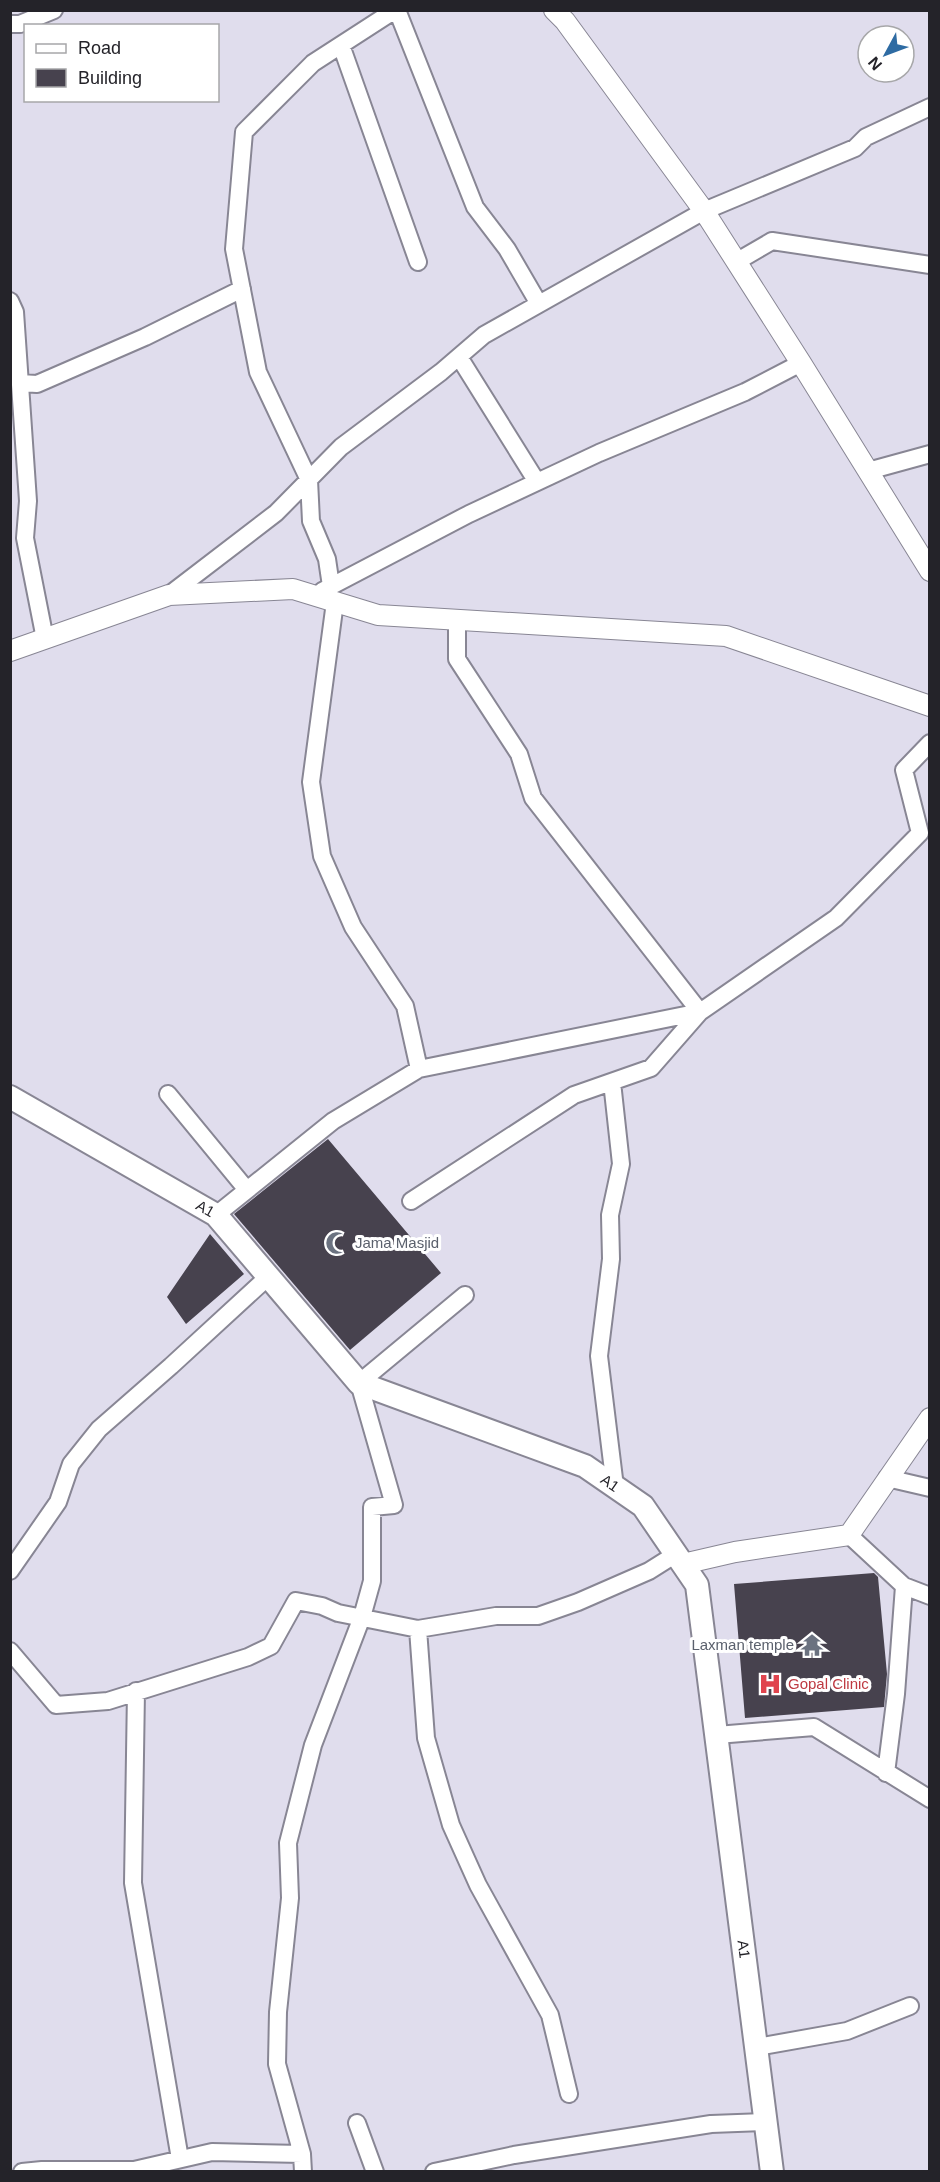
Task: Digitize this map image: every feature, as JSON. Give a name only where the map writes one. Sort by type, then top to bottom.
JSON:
[{"type":"main road","name":"A1","points":[[10,1097],[216,1215],[359,1383],[585,1466],[644,1506],[697,1585],[772,2172]]},
{"type":"street","points":[[10,24],[20,24],[54,10]]},
{"type":"street","points":[[419,1069],[405,1006],[353,927],[322,856],[311,782],[327,559],[311,521],[309,480],[258,372],[234,249],[244,132],[313,63],[396,10],[475,207],[507,249],[539,304]]},
{"type":"street","points":[[554,10],[565,21],[704,211],[930,571]]},
{"type":"street","points":[[341,45],[417,262]]},
{"type":"street","points":[[169,595],[276,513],[341,447],[441,372],[484,335],[704,211],[855,148],[866,137],[930,107]]},
{"type":"street","points":[[736,262],[772,241],[930,265]]},
{"type":"street","points":[[20,383],[37,384],[146,337],[242,289]]},
{"type":"street","points":[[10,301],[15,312],[28,501],[25,538],[45,639]]},
{"type":"street","points":[[459,357],[537,482]]},
{"type":"street","points":[[326,594],[469,514],[599,453],[745,392],[801,363]]},
{"type":"street","points":[[868,471],[930,454]]},
{"type":"street","points":[[10,651],[169,595],[293,589],[326,594],[378,615],[726,636],[930,705]]},
{"type":"street","points":[[457,620],[457,659],[519,754],[533,798],[700,1012]]},
{"type":"street","points":[[411,1201],[574,1095],[651,1068],[700,1012],[836,918],[920,833],[904,770],[930,743]]},
{"type":"street","points":[[216,1215],[333,1121],[419,1069],[700,1012]]},
{"type":"street","points":[[612,1082],[621,1164],[610,1215],[611,1258],[598,1356],[615,1487]]},
{"type":"street","points":[[168,1094],[247,1190]]},
{"type":"street","points":[[10,1571],[58,1502],[71,1464],[99,1429],[269,1276]]},
{"type":"street","points":[[303,2172],[302,2154],[277,2064],[278,2012],[290,1898],[288,1843],[314,1745],[362,1617],[372,1581],[372,1507],[394,1505],[359,1383],[465,1295]]},
{"type":"street","points":[[10,1651],[56,1705],[108,1701],[248,1657],[271,1646],[296,1601],[322,1606],[338,1613],[418,1629],[496,1616],[538,1616],[578,1602],[680,1559],[849,1535],[930,1418]]},
{"type":"street","points":[[887,1478],[930,1488]]},
{"type":"street","points":[[849,1535],[904,1586],[930,1596]]},
{"type":"street","points":[[886,1773],[896,1694],[904,1586]]},
{"type":"street","points":[[418,1629],[426,1738],[451,1825],[478,1885],[550,2015],[569,2094]]},
{"type":"street","points":[[136,1691],[133,1883],[180,2159]]},
{"type":"street","points":[[717,1735],[814,1727],[930,1800]]},
{"type":"street","points":[[757,2047],[847,2031],[910,2006]]},
{"type":"street","points":[[434,2172],[514,2155],[711,2124],[766,2122]]},
{"type":"street","points":[[357,2124],[375,2172]]},
{"type":"street","points":[[22,2172],[134,2170],[212,2152],[302,2154]]},
{"type":"building","name":"Jama Masjid","points":[[328,1139],[441,1273],[350,1350],[234,1214]]},
{"type":"building","points":[[210,1234],[244,1274],[186,1324],[167,1297]]},
{"type":"building","name":"Laxman temple","points":[[874,1573],[878,1577],[887,1674],[884,1707],[745,1718],[734,1584]]},
{"type":"place","name":"Jama Masjid","points":[[337,1243]]},
{"type":"place","name":"Laxman temple","points":[[812,1645]]},
{"type":"place","name":"Gopal Clinic","points":[[770,1684]]}]
